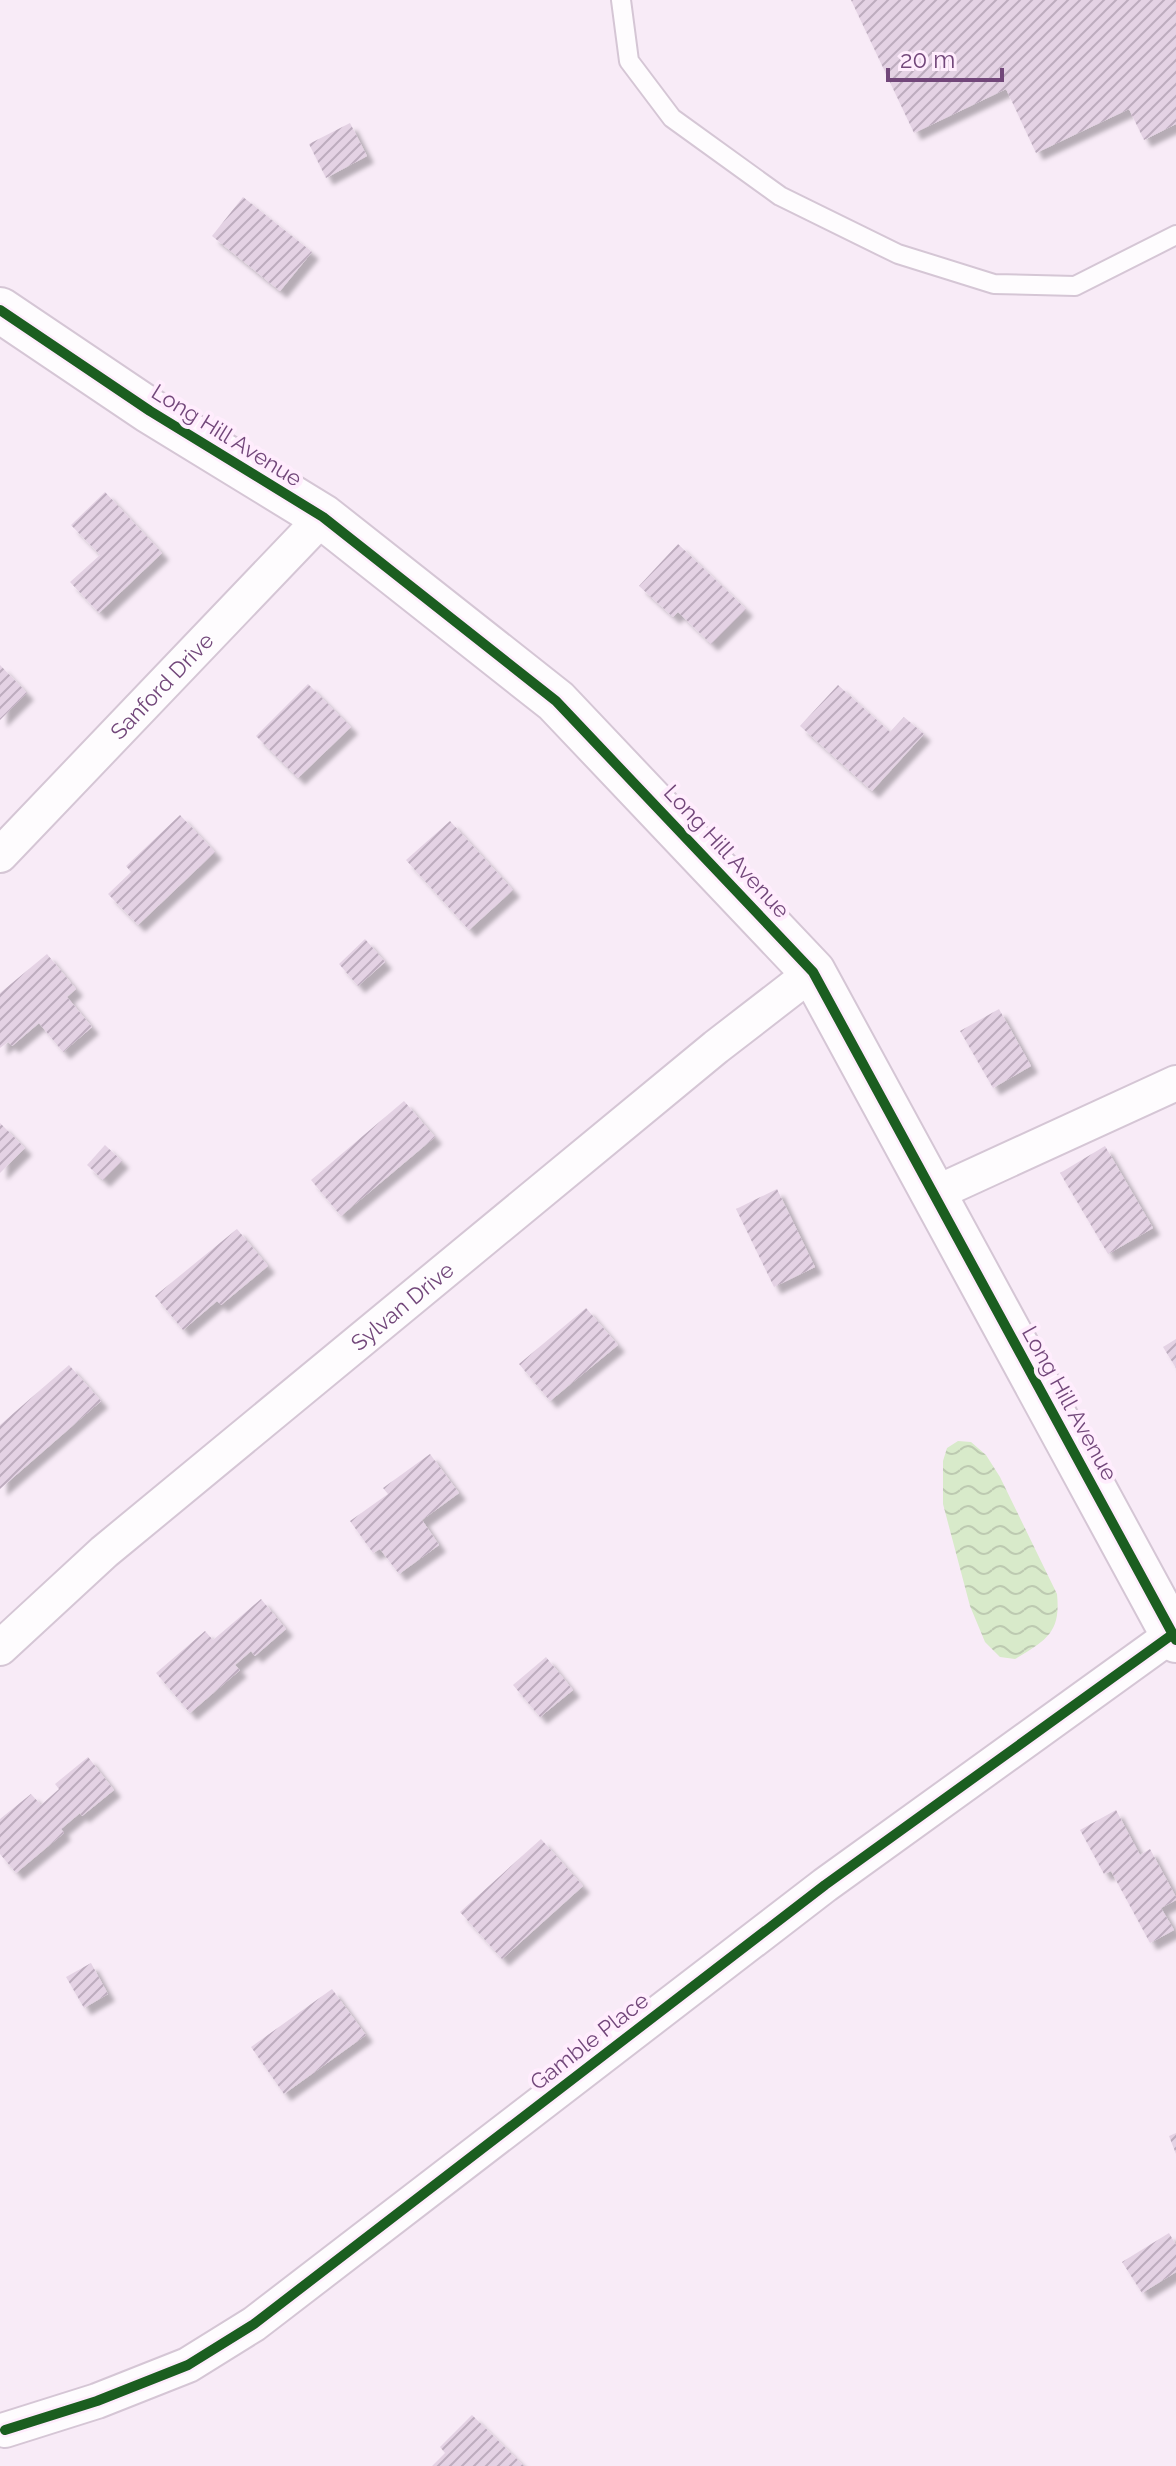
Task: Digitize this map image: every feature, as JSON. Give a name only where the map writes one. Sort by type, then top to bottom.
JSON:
[{"type":"street","name":"Long Hill Avenue","points":[[0,310],[150,411],[323,517],[556,701],[813,972],[1174,1637]]},
{"type":"street","name":"Sanford Drive","points":[[0,855],[323,517]]},
{"type":"street","name":"Sylvan Drive","points":[[0,1648],[104,1552],[716,1047],[813,972]]},
{"type":"street","points":[[934,1194],[1176,1083]]},
{"type":"street","name":"Gamble Place","points":[[5,2430],[97,2401],[188,2365],[254,2324],[825,1885],[1174,1637]]},
{"type":"lane","points":[[621,0],[629,61],[672,118],[780,196],[898,254],[994,284],[1075,286],[1176,235]]},
{"type":"water","points":[[958,1441],[971,1442],[986,1455],[1000,1477],[1057,1594],[1054,1627],[1043,1640],[1015,1659],[1000,1657],[985,1642],[970,1606],[943,1504],[943,1461],[947,1448]]},
{"type":"building","points":[[851,0],[1176,0],[1176,124],[1144,140],[1129,109],[1036,153],[1006,89],[914,133]]},
{"type":"building","points":[[350,123],[367,156],[326,178],[309,144]]},
{"type":"building","points":[[243,197],[312,252],[280,291],[212,236]]},
{"type":"building","points":[[105,492],[162,553],[99,613],[70,582],[100,555],[71,525]]},
{"type":"building","points":[[678,544],[746,609],[711,644],[678,612],[673,617],[639,586]]},
{"type":"building","points":[[0,665],[27,693],[0,720]]},
{"type":"building","points":[[308,684],[351,727],[298,778],[256,736]]},
{"type":"building","points":[[838,685],[890,732],[904,717],[924,734],[872,791],[800,726]]},
{"type":"building","points":[[180,815],[215,852],[138,925],[108,894],[131,872],[126,866]]},
{"type":"building","points":[[450,821],[513,890],[469,930],[406,860]]},
{"type":"building","points":[[365,939],[385,962],[358,986],[339,964]]},
{"type":"building","points":[[47,954],[76,989],[67,997],[92,1027],[63,1052],[39,1023],[12,1046],[8,1042],[0,1048],[0,993]]},
{"type":"building","points":[[999,1009],[1031,1066],[993,1088],[960,1031]]},
{"type":"building","points":[[404,1101],[435,1137],[341,1216],[311,1180]]},
{"type":"building","points":[[0,1123],[25,1148],[0,1173]]},
{"type":"building","points":[[105,1145],[122,1161],[103,1180],[87,1165]]},
{"type":"building","points":[[1105,1146],[1153,1228],[1108,1254],[1060,1173]]},
{"type":"building","points":[[777,1189],[815,1267],[774,1287],[736,1209]]},
{"type":"building","points":[[237,1229],[268,1266],[221,1305],[217,1301],[183,1330],[155,1296]]},
{"type":"building","points":[[586,1308],[618,1345],[550,1401],[519,1364]]},
{"type":"building","points":[[1176,1339],[1176,1368],[1163,1347]]},
{"type":"building","points":[[69,1365],[101,1401],[0,1489],[0,1425]]},
{"type":"building","points":[[430,1454],[459,1493],[422,1520],[439,1545],[399,1574],[380,1549],[373,1553],[350,1521],[388,1494],[383,1488]]},
{"type":"building","points":[[261,1599],[286,1629],[255,1656],[251,1651],[235,1665],[240,1670],[190,1713],[156,1673],[205,1631],[213,1640]]},
{"type":"building","points":[[546,1657],[573,1690],[540,1717],[513,1685]]},
{"type":"building","points":[[88,1757],[114,1790],[61,1829],[64,1833],[16,1873],[0,1854],[0,1819],[31,1794],[41,1805],[59,1789],[55,1784]]},
{"type":"building","points":[[1116,1810],[1140,1855],[1150,1849],[1176,1897],[1176,1900],[1161,1908],[1174,1930],[1150,1943],[1111,1871],[1104,1874],[1080,1830]]},
{"type":"building","points":[[541,1839],[583,1886],[502,1959],[460,1912]]},
{"type":"building","points":[[91,1963],[108,1994],[84,2008],[66,1977]]},
{"type":"building","points":[[332,1989],[366,2035],[284,2094],[251,2047]]},
{"type":"building","points":[[1176,2133],[1176,2154],[1169,2136]]},
{"type":"building","points":[[1169,2233],[1176,2245],[1176,2272],[1142,2293],[1122,2262]]},
{"type":"building","points":[[472,2415],[524,2466],[432,2466],[445,2453],[440,2447]]},
{"type":"cycle path","points":[[0,310],[150,411],[323,517],[556,701],[813,972],[1176,1640]]},
{"type":"cycle path","points":[[5,2430],[97,2401],[188,2365],[254,2324],[825,1885],[1173,1634]]}]
